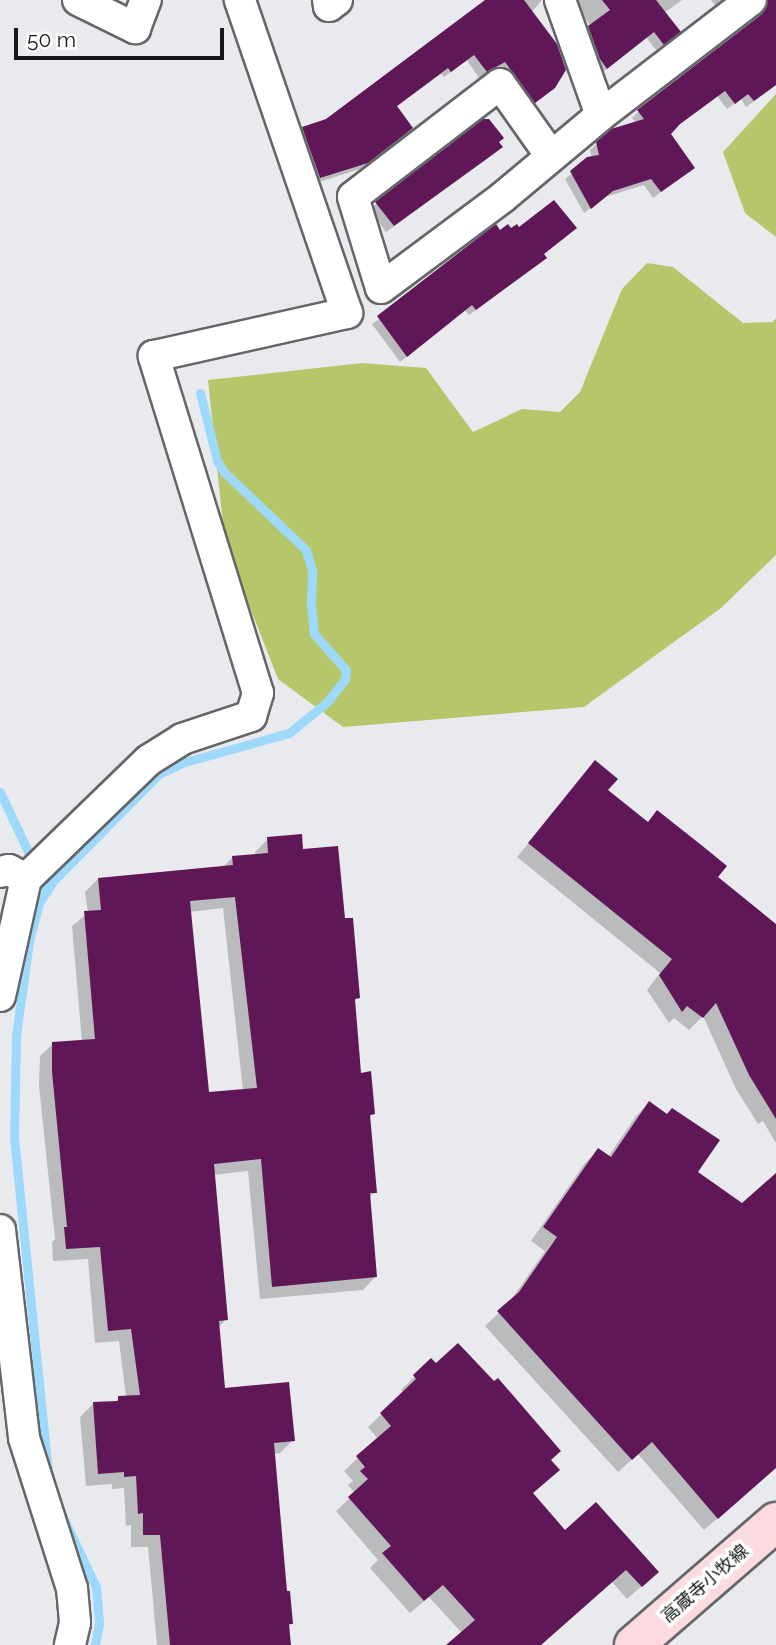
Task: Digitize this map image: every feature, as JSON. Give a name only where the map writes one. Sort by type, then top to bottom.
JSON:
[{"type":"main road","name":"高蔵寺小牧線","points":[[634,1645],[776,1522]]},
{"type":"street","points":[[78,0],[135,28],[146,0]]},
{"type":"street","points":[[0,996],[13,876],[149,760],[182,740],[251,716],[258,693],[153,356],[347,313],[240,0]]},
{"type":"street","points":[[328,0],[330,6],[337,0]]},
{"type":"street","points":[[560,0],[601,115]]},
{"type":"street","points":[[551,156],[500,84],[353,197],[381,288],[503,197],[601,115],[751,0]]},
{"type":"street","points":[[0,1230],[24,1437],[72,1588],[75,1623],[70,1645]]},
{"type":"green space","points":[[776,94],[776,237],[745,213],[723,152]]},
{"type":"green space","points":[[647,263],[673,267],[743,323],[773,322],[776,318],[776,555],[721,608],[584,707],[343,727],[278,679],[225,544],[208,380],[362,363],[426,368],[473,432],[522,409],[560,412],[580,392],[622,289]]},
{"type":"building","points":[[485,0],[524,0],[557,44],[566,70],[555,88],[535,103],[505,62],[487,72],[474,55],[451,72],[448,68],[397,106],[413,128],[368,163],[320,178],[302,127],[326,119]]},
{"type":"building","points":[[602,0],[656,0],[681,32],[664,45],[654,32],[607,69],[600,59],[588,26],[610,10]]},
{"type":"building","points":[[768,0],[776,0],[776,85],[754,101],[748,94],[735,104],[725,91],[680,124],[671,134],[695,168],[661,192],[651,179],[613,191],[591,209],[570,171],[587,157],[599,155],[596,142],[611,129],[644,119],[637,110],[762,14]]},
{"type":"building","points":[[483,119],[489,119],[504,138],[499,142],[503,147],[394,226],[375,202]]},
{"type":"building","points":[[554,200],[577,228],[544,254],[547,258],[476,310],[472,305],[407,357],[377,316],[496,224],[500,230],[508,224],[511,228],[517,224],[519,227]]},
{"type":"building","points":[[595,760],[618,779],[608,790],[648,822],[657,810],[705,848],[727,866],[718,877],[776,924],[776,1119],[749,1075],[716,1003],[703,1018],[687,1006],[682,1012],[659,975],[672,959],[528,843]]},
{"type":"building","points":[[302,834],[303,849],[338,846],[345,918],[353,918],[360,998],[355,999],[361,1073],[371,1071],[375,1114],[370,1115],[377,1193],[370,1193],[377,1277],[272,1287],[261,1159],[214,1164],[228,1320],[219,1321],[225,1388],[289,1382],[295,1441],[274,1443],[287,1591],[290,1591],[293,1624],[289,1624],[291,1645],[170,1645],[160,1535],[143,1535],[143,1513],[138,1514],[136,1476],[124,1477],[124,1472],[98,1474],[93,1402],[118,1401],[118,1396],[140,1395],[131,1329],[108,1331],[100,1247],[66,1249],[64,1227],[67,1227],[52,1072],[52,1042],[95,1039],[84,911],[101,910],[98,878],[233,865],[232,856],[268,853],[267,837]],"holes":[[[235,897],[257,1088],[209,1092],[190,901]]]},
{"type":"building","points":[[649,1101],[667,1114],[672,1108],[720,1140],[698,1172],[742,1203],[776,1173],[776,1468],[718,1519],[652,1442],[632,1460],[497,1311],[519,1292],[557,1237],[543,1227],[598,1148],[611,1157]]},
{"type":"building","points":[[458,1343],[494,1381],[498,1378],[561,1451],[551,1460],[560,1470],[533,1493],[565,1530],[596,1502],[659,1572],[642,1587],[626,1570],[541,1645],[446,1645],[475,1620],[443,1585],[424,1601],[382,1553],[391,1546],[348,1497],[368,1479],[360,1471],[365,1467],[356,1456],[391,1426],[380,1413],[416,1379],[413,1375],[431,1358],[436,1363]]},
{"type":"waterway","points":[[48,1472],[14,1140],[16,1036],[29,941],[39,903],[54,880],[159,774],[185,762],[289,733],[327,702],[345,679],[346,670],[314,634],[312,570],[306,550],[224,472],[217,461],[200,393]]},
{"type":"waterway","points":[[0,792],[47,892]]},
{"type":"waterway","points":[[62,1515],[96,1587],[99,1624],[95,1645]]}]
